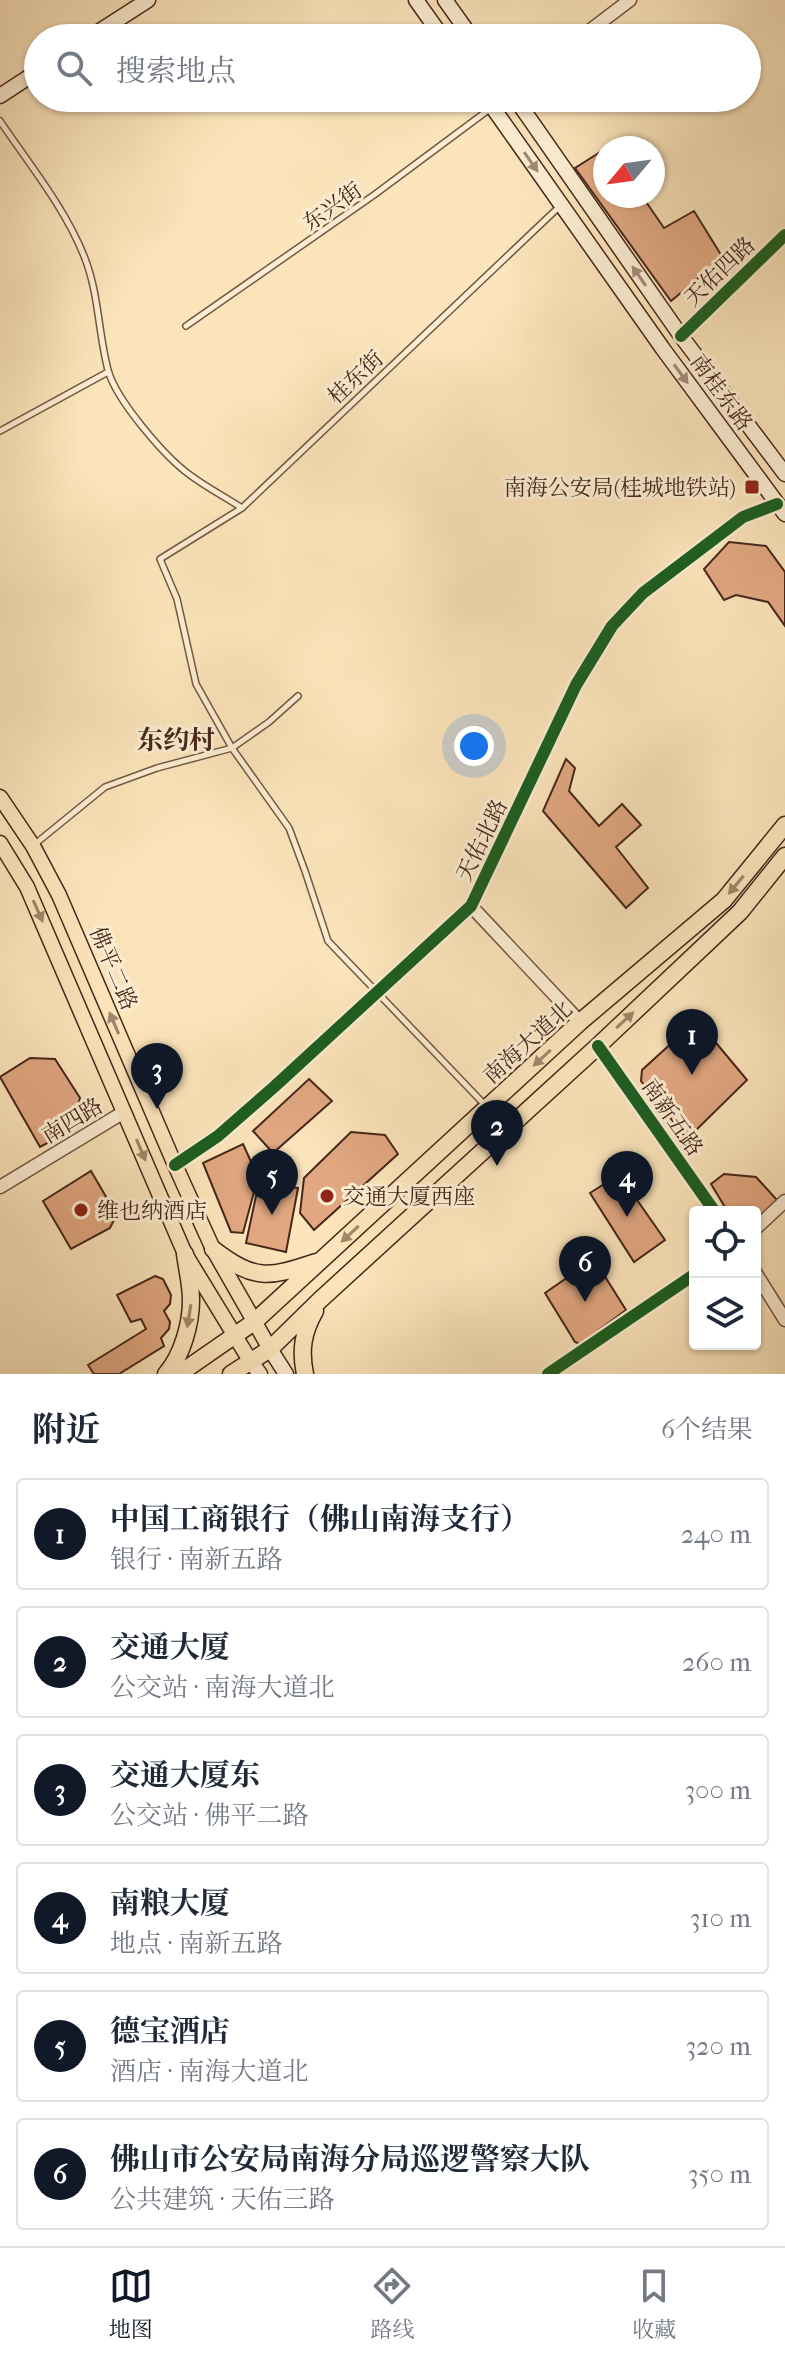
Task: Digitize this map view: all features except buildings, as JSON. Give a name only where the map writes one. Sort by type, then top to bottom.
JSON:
[{"type":"highway","name":"南海大道北","points":[[179,1374],[254,1322],[580,1022],[724,900],[785,825]]},
{"type":"highway","points":[[231,1374],[255,1368],[320,1300],[740,912],[785,856]]},
{"type":"highway","points":[[213,1249],[233,1264],[267,1275],[321,1261]]},
{"type":"highway","points":[[166,1374],[181,1347],[189,1323],[191,1299],[185,1254]]},
{"type":"highway","points":[[305,1374],[301,1352],[306,1326],[320,1300]]},
{"type":"main road","points":[[111,24],[148,0]]},
{"type":"main road","points":[[416,0],[433,24]]},
{"type":"main road","points":[[445,0],[462,24]]},
{"type":"main road","points":[[0,96],[24,80]]},
{"type":"main road","name":"南桂东路","points":[[495,112],[781,509]]},
{"type":"main road","name":"南桂东路","points":[[525,112],[681,336],[785,474]]},
{"type":"main road","name":"佛平二路","points":[[0,797],[33,846],[59,895],[213,1249],[286,1374]]},
{"type":"main road","points":[[0,843],[27,887],[185,1254],[255,1368]]},
{"type":"street","points":[[598,24],[630,0]]},
{"type":"street","name":"天佑四路","points":[[681,336],[785,235]]},
{"type":"street","name":"天佑北路","points":[[175,1165],[218,1136],[471,906],[576,685],[612,626],[643,593],[743,517],[781,509]]},
{"type":"street","points":[[471,906],[580,1022]]},
{"type":"street","name":"南新五路","points":[[598,1046],[711,1206]]},
{"type":"street","name":"南四路","points":[[0,1187],[124,1112]]},
{"type":"street","points":[[761,1223],[785,1201]]},
{"type":"street","points":[[548,1374],[689,1278]]},
{"type":"street","points":[[759,1278],[785,1320]]},
{"type":"lane","name":"东兴街","points":[[186,326],[374,195],[478,112]]},
{"type":"lane","points":[[0,121],[74,232],[86,259],[98,303],[108,372],[127,408],[188,474],[242,508]]},
{"type":"lane","name":"桂东街","points":[[232,748],[196,684],[177,599],[160,559],[242,508],[561,204]]},
{"type":"lane","points":[[0,431],[108,372]]},
{"type":"lane","points":[[33,846],[105,787],[157,768],[232,748],[269,722],[298,696]]},
{"type":"lane","points":[[232,748],[289,828],[328,941],[488,1107]]},
{"type":"cycle path","points":[[681,336],[785,235]]},
{"type":"cycle path","points":[[175,1165],[218,1136],[471,906],[576,685],[612,626],[643,593],[743,517],[777,504]]},
{"type":"cycle path","points":[[598,1046],[711,1206]]},
{"type":"cycle path","points":[[548,1374],[689,1278]]},
{"type":"place","name":"南海公安局(桂城地铁站)","points":[[752,487]]},
{"type":"place","name":"中国工商银行（佛山南海支行）","points":[[692,1075]]},
{"type":"place","name":"交通大厦东","points":[[157,1109]]},
{"type":"place","name":"交通大厦","points":[[497,1166]]},
{"type":"place","name":"交通大厦西座","points":[[327,1196]]},
{"type":"place","name":"维也纳酒店","points":[[81,1210]]},
{"type":"place","name":"德宝酒店","points":[[272,1215]]},
{"type":"place","name":"南粮大厦","points":[[627,1217]]},
{"type":"place","name":"佛山市公安局南海分局巡逻警察大队","points":[[585,1302]]},
{"type":"district","name":"东约村","points":[[176,740]]}]
